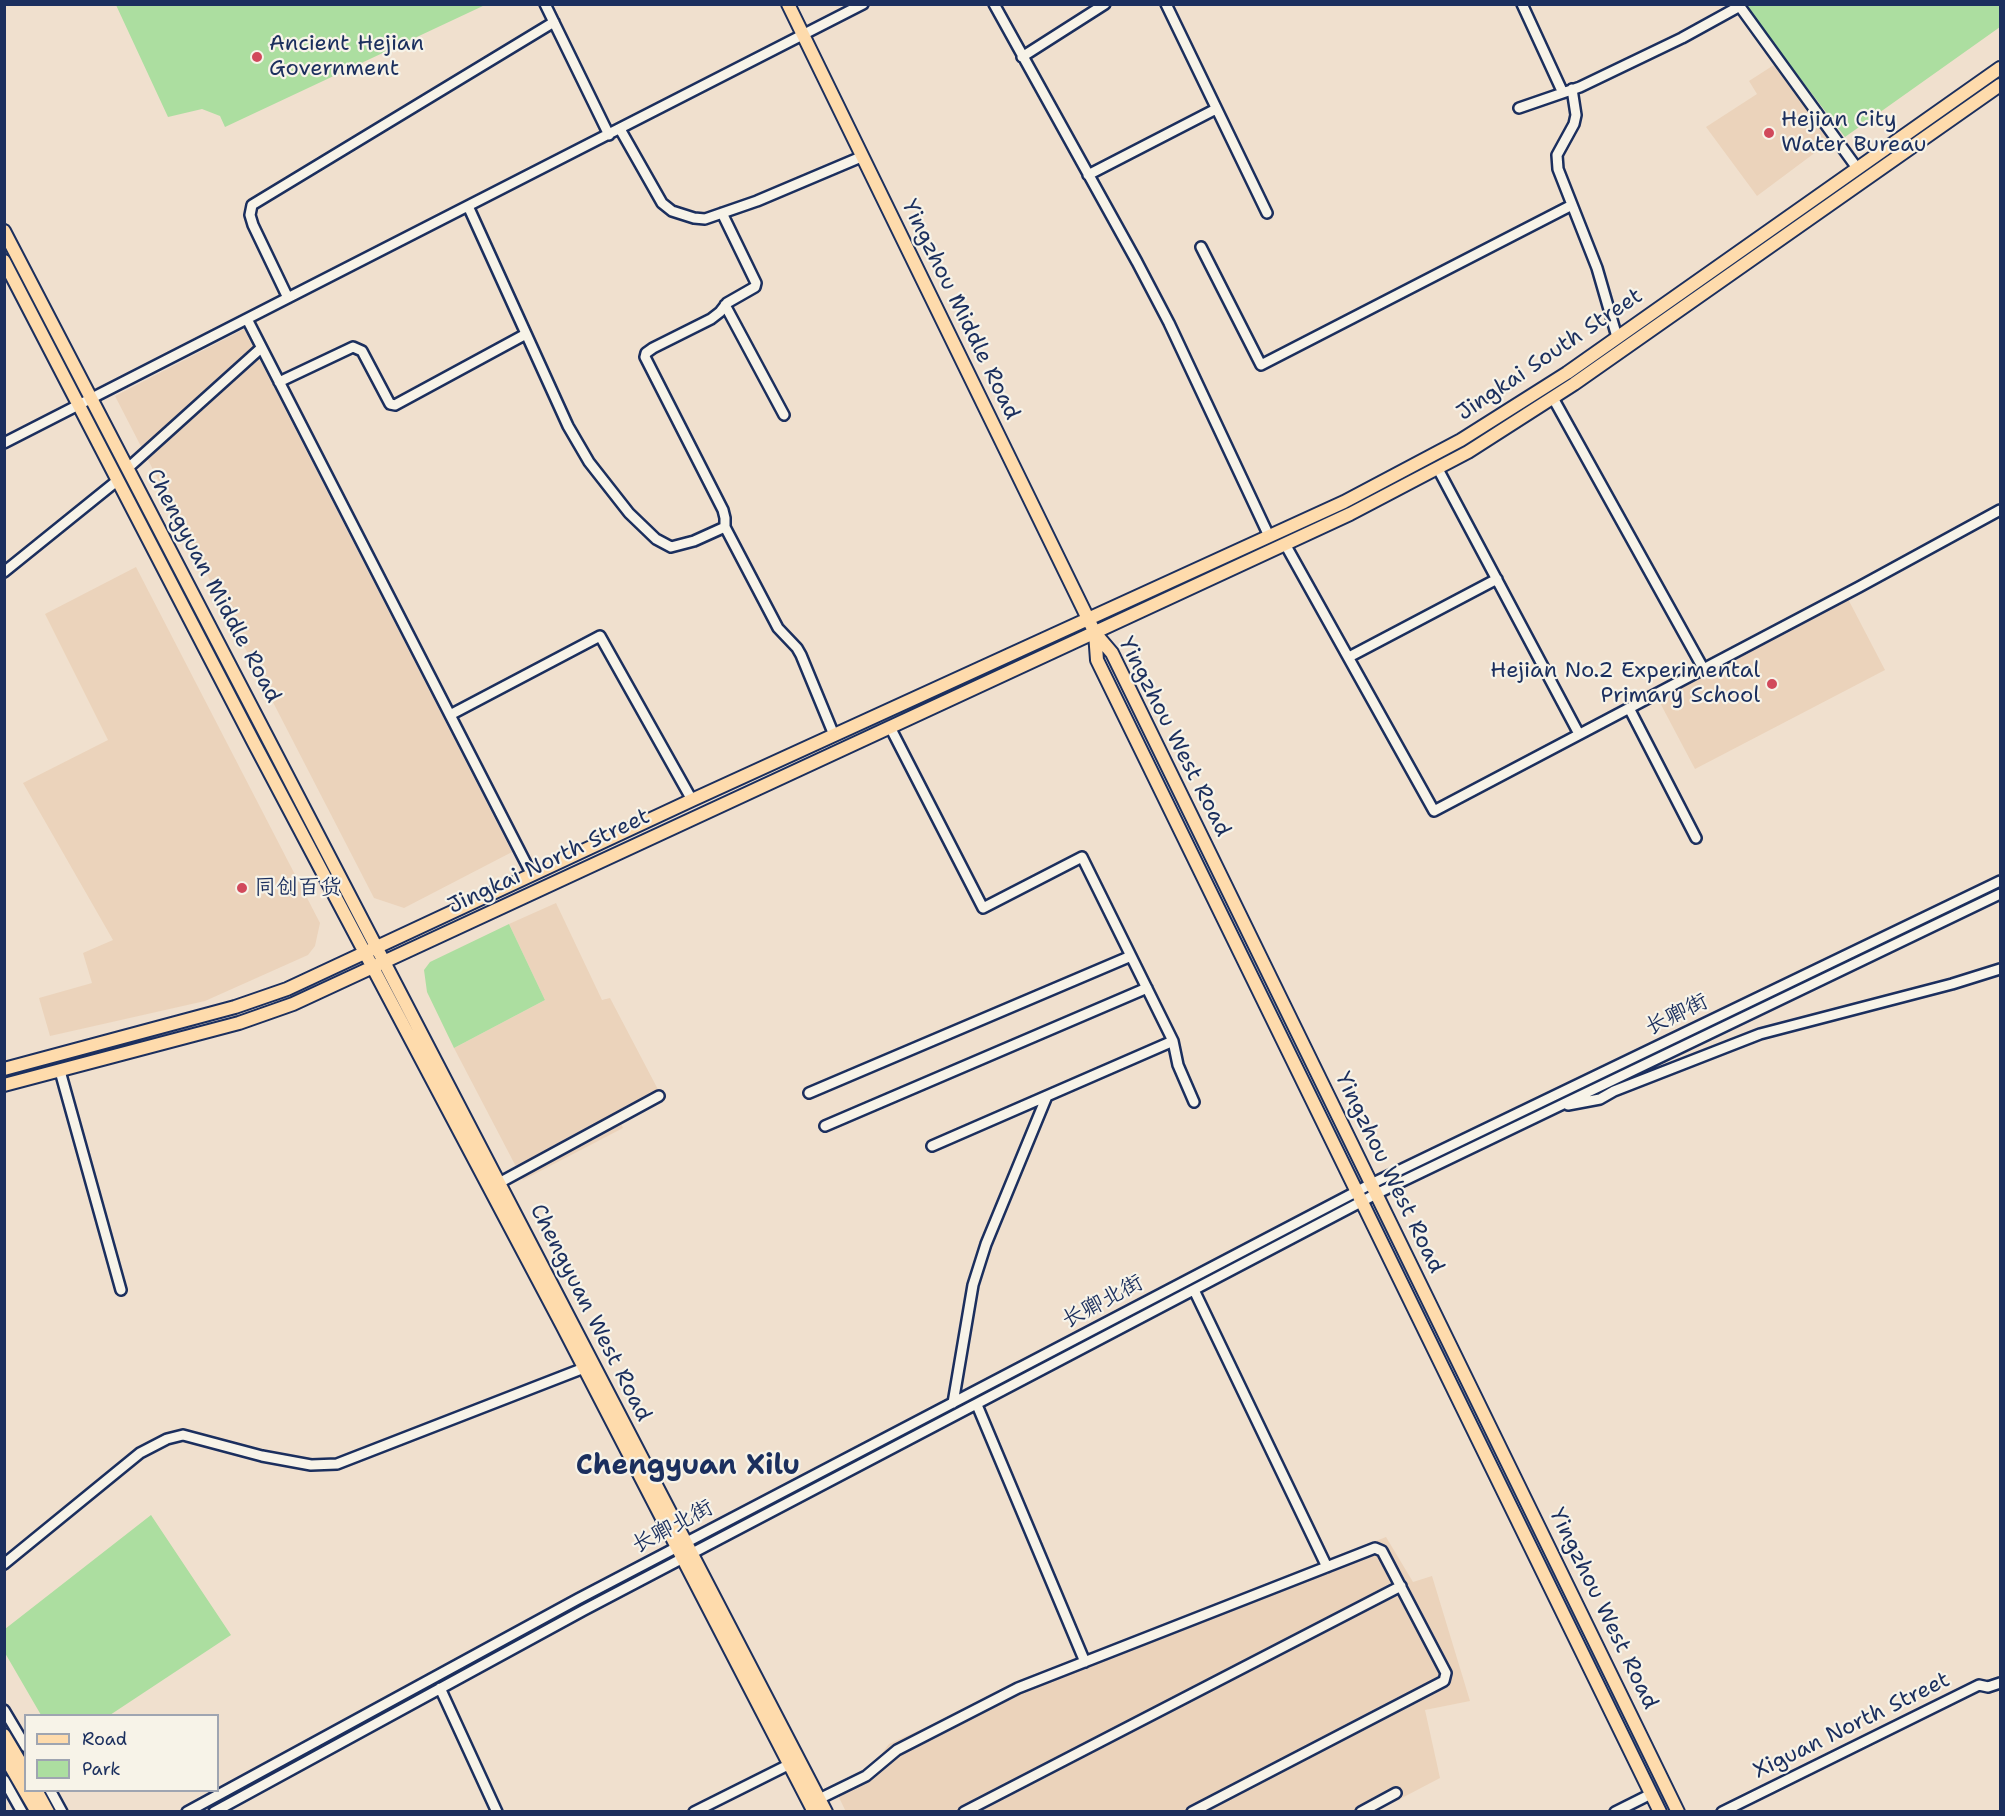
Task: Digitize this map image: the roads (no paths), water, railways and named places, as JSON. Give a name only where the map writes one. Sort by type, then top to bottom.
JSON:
[{"type":"main road","name":"Yingzhou Middle Road","points":[[788,4],[1095,633]]},
{"type":"main road","name":"Jingkai South Street","points":[[1088,619],[1344,502],[1461,440],[1566,373],[2001,68]]},
{"type":"main road","name":"Jingkai South Street","points":[[1095,633],[1350,514],[1438,469],[1553,398],[2001,85]]},
{"type":"main road","name":"Chengyuan Middle Road","points":[[4,231],[385,962]]},
{"type":"main road","name":"Chengyuan Middle Road","points":[[4,261],[372,967]]},
{"type":"main road","name":"Jingkai North Street","points":[[4,1069],[258,1000],[311,979],[692,800],[1088,619]]},
{"type":"main road","name":"Jingkai North Street","points":[[4,1085],[263,1015],[301,1000],[1095,633]]},
{"type":"main road","name":"Yingzhou West Road","points":[[1095,633],[1112,653],[1678,1812]]},
{"type":"main road","name":"Yingzhou West Road","points":[[1095,633],[1097,660],[1660,1812]]},
{"type":"main road","name":"Chengyuan West Road","points":[[385,962],[499,1183],[814,1812]]},
{"type":"main road","name":"Chengyuan West Road","points":[[372,967],[584,1368],[825,1812]]},
{"type":"main road","points":[[4,1735],[24,1769]]},
{"type":"main road","points":[[4,1755],[24,1790]]},
{"type":"main road","points":[[25,1792],[37,1812]]},
{"type":"main road","points":[[37,1792],[48,1812]]},
{"type":"street","points":[[546,4],[609,135]]},
{"type":"street","points":[[4,443],[863,4]]},
{"type":"street","points":[[994,4],[1137,262],[1183,350],[1269,536]]},
{"type":"street","points":[[1022,57],[1105,4]]},
{"type":"street","points":[[1166,4],[1267,213]]},
{"type":"street","points":[[1522,4],[1568,91],[1576,115],[1574,124],[1557,155],[1558,169],[1597,268],[1617,337]]},
{"type":"street","points":[[1519,108],[1568,91],[1682,38],[1739,5],[1857,168]]},
{"type":"street","points":[[288,298],[253,225],[250,215],[252,205],[554,22]]},
{"type":"street","points":[[1088,175],[1216,109]]},
{"type":"street","points":[[620,129],[662,204],[672,211],[694,218],[705,219],[758,201],[861,157]]},
{"type":"street","points":[[1201,247],[1261,365],[1572,204]]},
{"type":"street","points":[[468,206],[568,426],[589,462],[629,513],[656,539],[671,547],[694,542],[725,527]]},
{"type":"street","points":[[722,213],[756,283],[755,287],[725,305],[711,319],[653,348],[646,353],[645,357],[723,510],[725,527],[778,628],[801,655],[834,735]]},
{"type":"street","points":[[725,305],[784,415]]},
{"type":"street","points":[[247,319],[532,875]]},
{"type":"street","points":[[279,382],[354,347],[362,351],[390,404],[395,405],[526,334]]},
{"type":"street","points":[[128,468],[260,350]]},
{"type":"street","points":[[1553,398],[1703,668]]},
{"type":"street","points":[[1438,469],[1579,734]]},
{"type":"street","points":[[4,572],[118,480]]},
{"type":"street","points":[[1285,544],[1434,811],[2001,510]]},
{"type":"street","points":[[1349,657],[1497,579]]},
{"type":"street","points":[[450,715],[600,636],[692,800]]},
{"type":"street","points":[[1629,708],[1696,838]]},
{"type":"street","points":[[890,727],[983,908],[1083,857],[1173,1041],[1178,1065],[1194,1102]]},
{"type":"street","name":"长卿街","points":[[1374,1189],[2001,881]]},
{"type":"street","name":"长卿街","points":[[1374,1189],[1556,1107],[2001,894]]},
{"type":"street","points":[[809,1093],[1131,956]]},
{"type":"street","points":[[1556,1107],[1600,1099],[1614,1091],[1760,1034],[2001,969]]},
{"type":"street","points":[[825,1126],[1147,988]]},
{"type":"street","points":[[932,1146],[1173,1041]]},
{"type":"street","points":[[60,1071],[121,1290]]},
{"type":"street","points":[[499,1183],[659,1096]]},
{"type":"street","points":[[953,1403],[973,1285],[986,1244],[1047,1096]]},
{"type":"street","name":"长卿北街","points":[[214,1812],[953,1403],[1374,1189]]},
{"type":"street","name":"长卿北街","points":[[187,1812],[578,1599],[684,1550],[977,1405],[1194,1290],[1359,1197]]},
{"type":"street","points":[[1194,1290],[1327,1567]]},
{"type":"street","points":[[4,1564],[140,1453],[167,1438],[183,1435],[262,1456],[310,1465],[337,1464],[584,1368]]},
{"type":"street","points":[[977,1405],[1085,1662]]},
{"type":"street","points":[[819,1799],[866,1776],[897,1750],[1018,1688],[1375,1548],[1382,1551],[1446,1673],[1444,1681],[1192,1812]]},
{"type":"street","points":[[964,1812],[1401,1586]]},
{"type":"street","name":"Xiguan North Street","points":[[1722,1812],[1979,1685],[1988,1687],[2001,1683]]},
{"type":"street","points":[[440,1688],[497,1812]]},
{"type":"street","points":[[4,1710],[24,1744]]},
{"type":"street","points":[[694,1812],[790,1764]]},
{"type":"street","points":[[4,1780],[22,1812]]},
{"type":"street","points":[[51,1792],[62,1812]]},
{"type":"street","points":[[1361,1812],[1396,1793]]},
{"type":"street","points":[[1615,1812],[1652,1794]]},
{"type":"place","name":"Ancient Hejian Government","points":[[257,57]]},
{"type":"place","name":"Hejian City Water Bureau","points":[[1769,133]]},
{"type":"place","name":"Hejian No.2 Experimental Primary School","points":[[1772,684]]},
{"type":"place","name":"同创百货","points":[[242,888]]},
{"type":"district","name":"Chengyuan Xilu","points":[[688,1467]]}]
